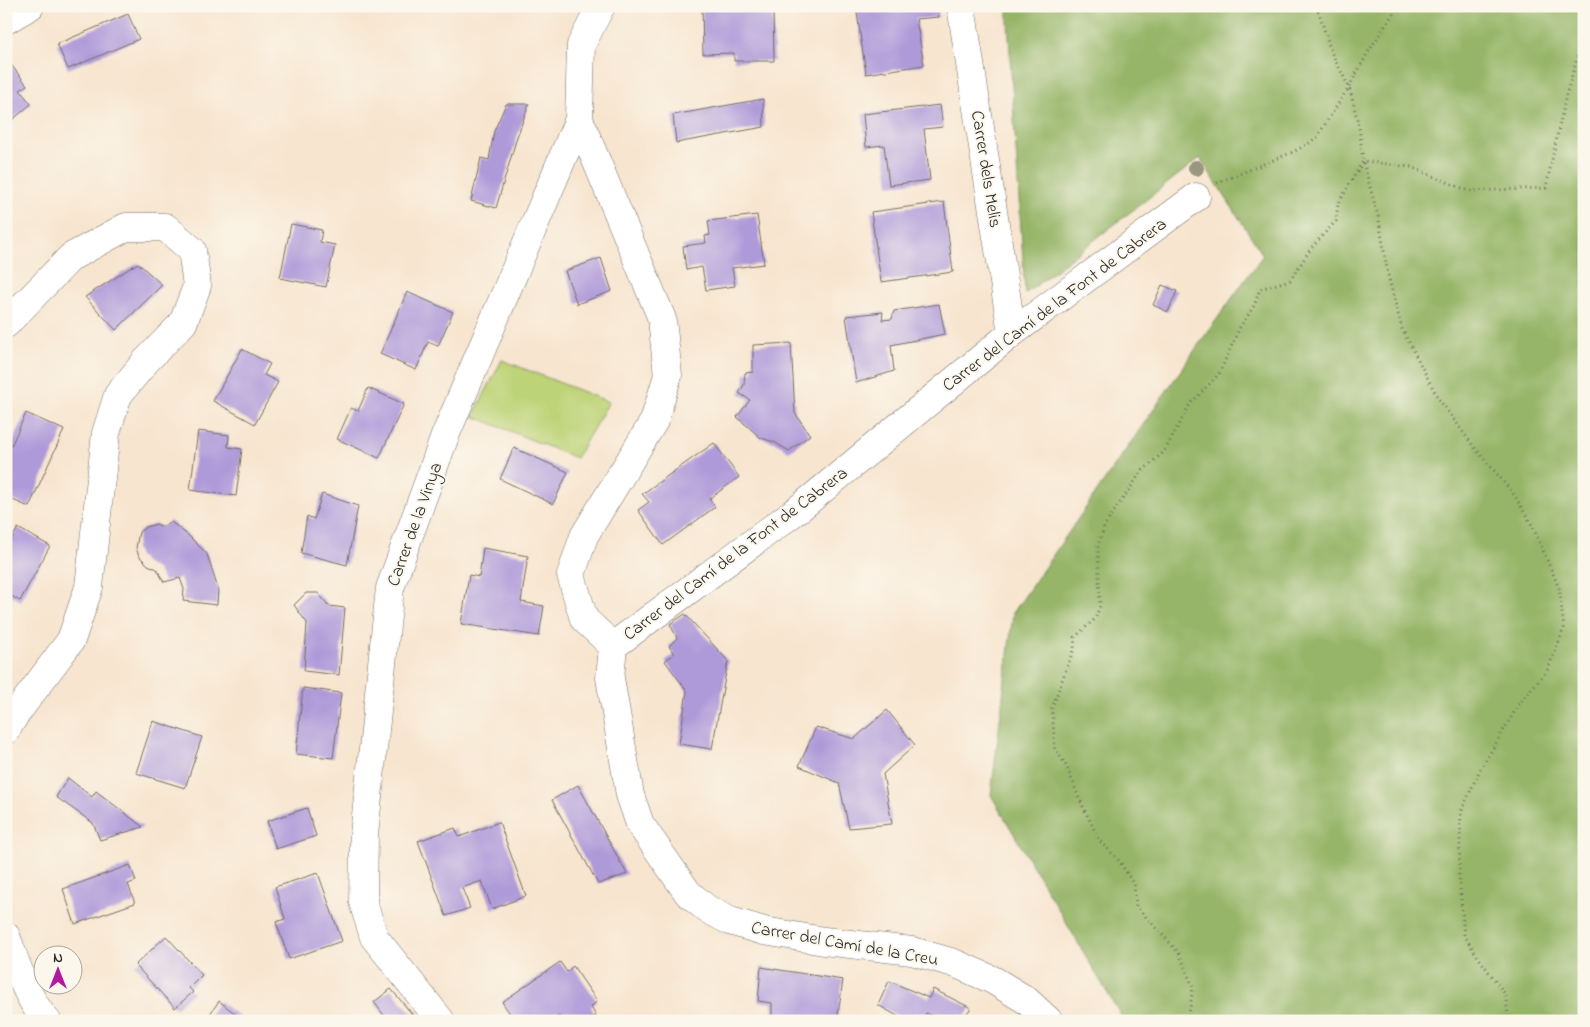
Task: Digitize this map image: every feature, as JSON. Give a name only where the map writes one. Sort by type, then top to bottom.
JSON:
[{"type":"street","points":[[6,20],[30,6]]},
{"type":"street","name":"Carrer del Camí de la Font de Cabrera","points":[[601,6],[581,45],[579,119],[662,319],[668,375],[654,421],[584,536],[572,575],[584,619],[613,646],[801,507],[1012,333],[1196,198]]},
{"type":"street","name":"Carrer dels Melis","points":[[962,6],[1012,333]]},
{"type":"street","name":"Carrer de la Vinya","points":[[441,1021],[374,937],[363,902],[364,836],[390,588],[446,436],[579,119]]},
{"type":"street","points":[[6,324],[72,257],[126,227],[165,227],[192,250],[197,286],[183,323],[146,361],[118,395],[106,433],[89,587],[70,640],[6,730]]},
{"type":"street","name":"Carrer del Camí de la Creu","points":[[613,646],[610,678],[630,795],[640,824],[688,892],[707,909],[730,921],[764,931],[824,941],[912,951],[954,963],[1001,985],[1026,1000],[1049,1021]]},
{"type":"street","points":[[6,936],[27,988],[47,1021]]},
{"type":"path","points":[[1317,6],[1331,52],[1349,87],[1359,126],[1363,161],[1379,220],[1388,275],[1402,329],[1438,398],[1474,447],[1513,493],[1533,527],[1559,588],[1564,628],[1548,668],[1519,704],[1479,772],[1461,812],[1459,875],[1464,934],[1478,957],[1506,994],[1509,1021]]},
{"type":"path","points":[[1196,198],[1223,180],[1308,144],[1318,137],[1398,6]]},
{"type":"path","points":[[1363,161],[1411,167],[1469,191],[1546,188],[1566,95],[1584,36]]},
{"type":"path","points":[[1188,1021],[1193,987],[1178,953],[1136,906],[1134,885],[1120,862],[1099,840],[1067,767],[1055,748],[1052,708],[1074,648],[1075,637],[1095,619],[1100,606],[1098,545],[1105,525],[1141,472],[1164,452],[1190,404],[1219,374],[1240,328],[1254,306],[1260,289],[1290,280],[1312,247],[1336,222],[1338,204],[1363,161]]},
{"type":"green space","points":[[1007,6],[1584,6],[1584,1021],[1124,1021],[991,795],[1013,613],[1199,344],[1263,255],[1200,158],[1025,294]]},
{"type":"green space","points":[[502,360],[609,402],[576,458],[473,416]]},
{"type":"building","points":[[702,6],[773,6],[774,61],[734,61],[734,53],[703,54]]},
{"type":"building","points":[[856,6],[937,6],[939,17],[916,19],[924,65],[866,74]]},
{"type":"building","points":[[128,14],[139,39],[68,69],[57,44]]},
{"type":"building","points":[[8,61],[27,85],[20,90],[31,104],[10,122],[6,117],[6,62]]},
{"type":"building","points":[[763,99],[764,127],[676,143],[673,115]]},
{"type":"building","points":[[506,104],[529,104],[496,208],[471,201],[481,158],[489,160],[494,131]]},
{"type":"building","points":[[940,105],[943,127],[924,129],[930,180],[889,185],[884,145],[866,147],[863,114]]},
{"type":"building","points":[[944,202],[953,272],[881,282],[871,212]]},
{"type":"building","points":[[757,215],[764,264],[732,268],[735,286],[706,290],[702,267],[686,270],[683,246],[706,243],[705,236],[710,235],[708,221]]},
{"type":"building","points":[[291,224],[322,230],[320,242],[335,245],[326,287],[280,278]]},
{"type":"building","points":[[601,258],[612,291],[577,304],[565,271]]},
{"type":"building","points":[[138,263],[162,285],[116,330],[85,297]]},
{"type":"building","points":[[1162,285],[1177,291],[1168,312],[1153,305]]},
{"type":"building","points":[[407,292],[453,312],[438,346],[428,342],[416,370],[380,354]]},
{"type":"building","points":[[939,304],[945,334],[891,345],[894,371],[856,383],[846,316],[883,312],[882,320],[892,319],[894,311]]},
{"type":"building","points":[[791,343],[795,413],[810,435],[789,451],[774,442],[761,438],[737,417],[750,400],[739,393],[744,385],[745,373],[753,372],[753,345]]},
{"type":"building","points":[[242,349],[270,364],[264,375],[278,382],[255,424],[213,401]]},
{"type":"building","points":[[368,388],[404,404],[379,458],[337,439],[351,408],[358,411]]},
{"type":"building","points":[[26,413],[64,430],[29,507],[6,497],[6,444],[11,446]]},
{"type":"building","points":[[198,431],[229,435],[228,447],[242,449],[236,496],[190,490]]},
{"type":"building","points":[[714,443],[739,477],[709,499],[715,507],[663,545],[638,510],[649,502],[642,494]]},
{"type":"building","points":[[514,448],[568,472],[553,504],[500,479]]},
{"type":"building","points":[[322,494],[358,506],[347,565],[301,553],[307,516],[314,519]]},
{"type":"building","points":[[170,521],[207,554],[218,589],[217,605],[183,601],[184,589],[180,578],[164,582],[157,569],[148,565],[139,556],[136,548],[139,532],[146,527],[156,524],[163,527]]},
{"type":"building","points":[[18,528],[50,546],[20,601],[6,593],[6,549]]},
{"type":"building","points":[[483,548],[528,556],[521,602],[544,606],[539,636],[461,624],[469,575],[479,577]]},
{"type":"building","points":[[306,593],[318,593],[329,606],[345,608],[339,675],[304,671],[307,623],[294,605]]},
{"type":"building","points":[[685,614],[728,661],[712,749],[679,744],[687,691],[665,661],[674,654],[669,646],[677,638],[670,624]]},
{"type":"building","points":[[303,688],[341,693],[333,758],[296,754]]},
{"type":"building","points":[[887,710],[915,745],[883,774],[892,824],[849,828],[839,783],[799,766],[816,727],[854,739]]},
{"type":"building","points":[[153,721],[202,737],[185,788],[136,773]]},
{"type":"building","points":[[68,778],[92,797],[96,791],[143,827],[100,840],[93,823],[56,797]]},
{"type":"building","points":[[578,785],[627,874],[598,884],[552,800]]},
{"type":"building","points":[[307,808],[316,836],[276,849],[267,821]]},
{"type":"building","points":[[499,822],[526,896],[492,909],[482,881],[462,888],[470,908],[446,916],[418,841],[455,828],[459,837]]},
{"type":"building","points":[[130,865],[136,881],[128,884],[135,903],[75,924],[63,889]]},
{"type":"building","points":[[318,873],[342,941],[289,959],[276,922],[285,919],[275,887]]},
{"type":"building","points":[[166,936],[202,975],[189,988],[193,992],[175,1008],[135,965]]},
{"type":"building","points":[[560,962],[567,972],[573,966],[597,1001],[591,1007],[596,1016],[587,1021],[563,1021],[559,1016],[552,1021],[515,1021],[502,1002]]},
{"type":"building","points":[[761,967],[843,980],[837,1021],[800,1021],[772,1017],[772,1003],[758,1001]]},
{"type":"building","points":[[889,981],[929,998],[933,989],[971,1008],[961,1021],[942,1021],[926,1013],[922,1021],[906,1021],[878,1005]]},
{"type":"building","points":[[391,989],[418,1021],[388,1021],[374,1002]]},
{"type":"building","points":[[219,1001],[245,1021],[205,1021]]}]
